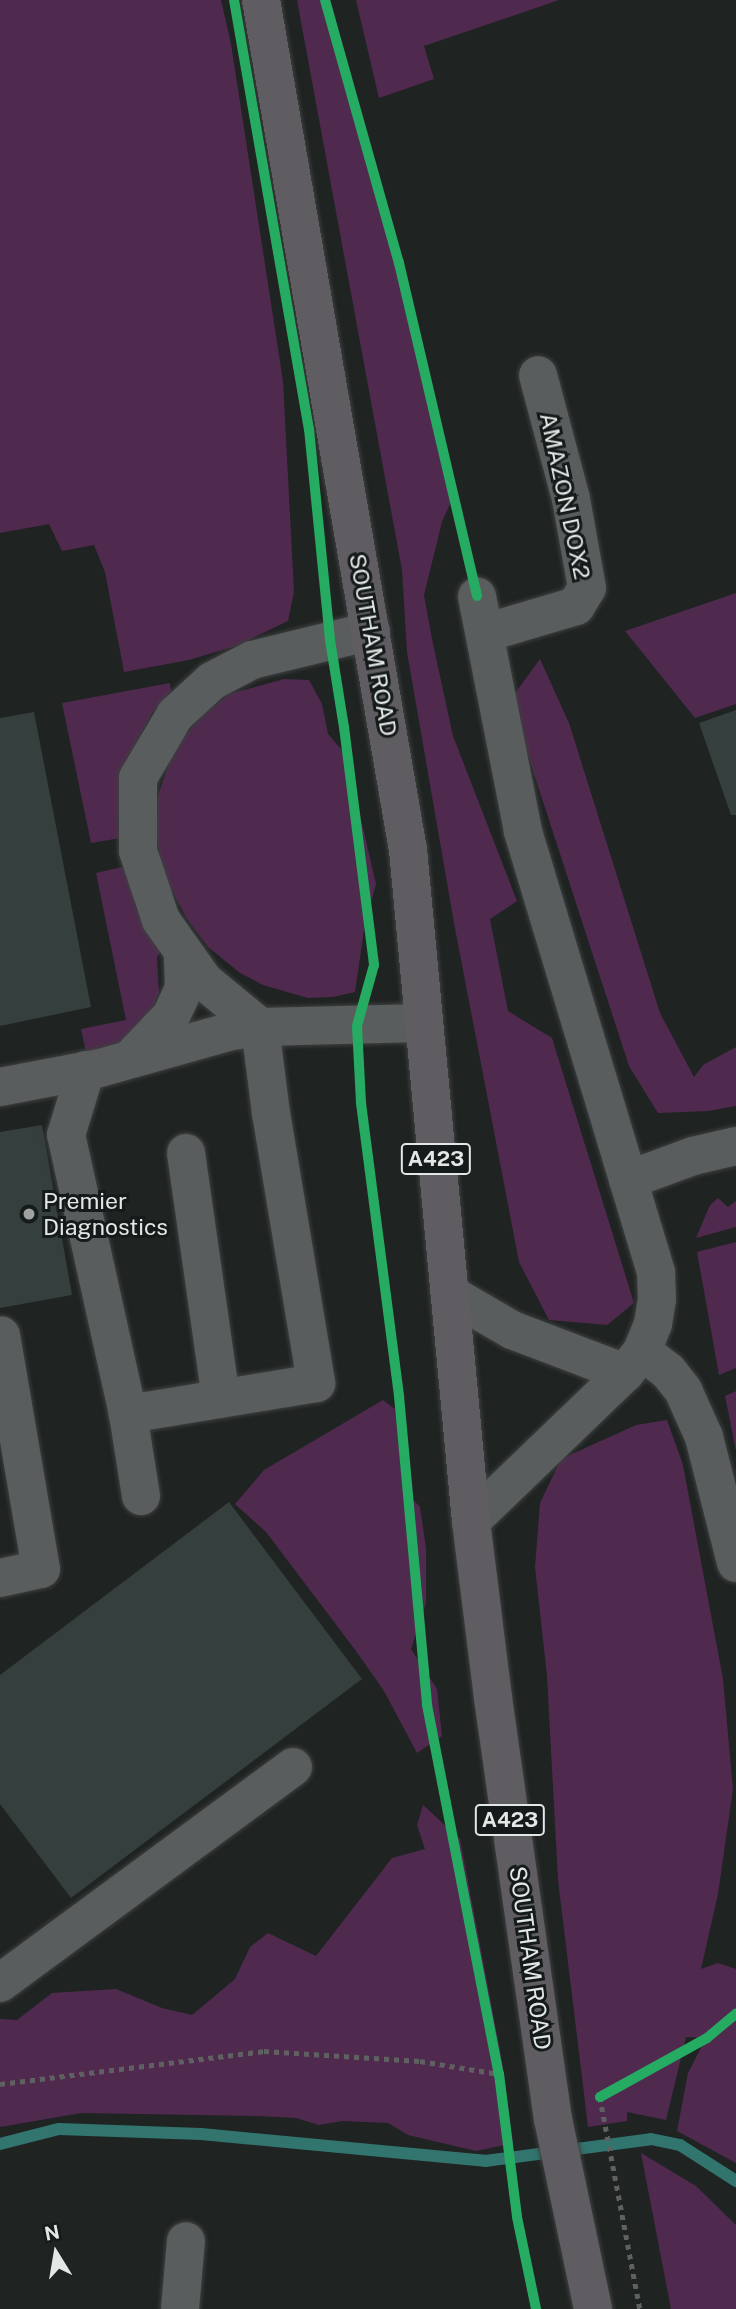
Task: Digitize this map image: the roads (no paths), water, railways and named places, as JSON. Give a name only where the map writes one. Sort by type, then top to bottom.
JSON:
[{"type":"highway","name":"SOUTHAM ROAD","points":[[261,0],[408,850],[471,1521],[493,1698],[553,2119],[593,2309]]},
{"type":"street","name":"AMAZON DOX2","points":[[485,633],[576,606],[587,588],[571,499],[538,375]]},
{"type":"street","points":[[471,1521],[633,1362],[653,1324],[656,1272],[523,831],[477,596]]},
{"type":"street","points":[[128,1415],[316,1384],[271,1113],[260,1027],[204,981],[161,920],[138,851],[138,778],[175,715],[212,681],[252,660],[371,631]]},
{"type":"street","points":[[129,1060],[172,1016],[184,988],[183,951]]},
{"type":"street","points":[[0,1087],[129,1060],[232,1031],[260,1027],[423,1023]]},
{"type":"street","points":[[86,1070],[66,1135],[128,1415],[141,1496]]},
{"type":"street","points":[[628,1180],[693,1156],[736,1146]]},
{"type":"street","points":[[186,1153],[221,1399]]},
{"type":"street","points":[[450,1294],[512,1330],[667,1371],[683,1390],[699,1425],[728,1524],[736,1563]]},
{"type":"street","points":[[0,1578],[41,1569],[1,1335]]},
{"type":"street","points":[[0,1983],[293,1767]]},
{"type":"street","points":[[180,2309],[186,2241]]},
{"type":"waterway","points":[[0,2144],[59,2129],[201,2134],[485,2161],[651,2139],[680,2145],[736,2181]]},
{"type":"place","name":"Premier Diagnostics","points":[[29,1214]]}]
